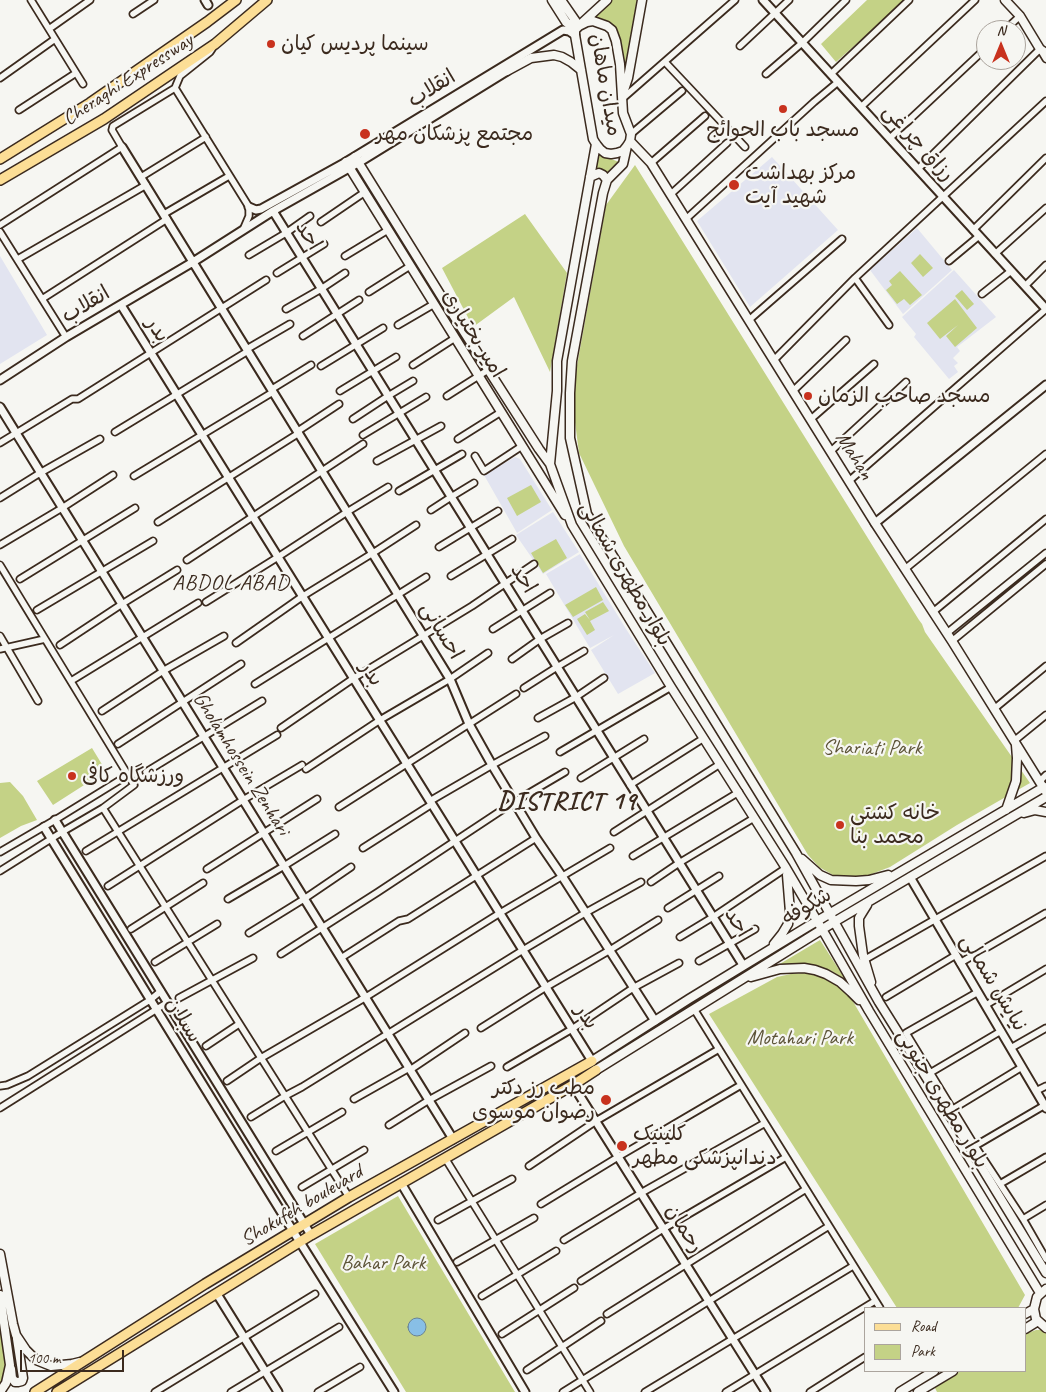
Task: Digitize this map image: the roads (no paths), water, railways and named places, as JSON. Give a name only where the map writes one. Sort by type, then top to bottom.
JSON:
[{"type":"main road","name":"Cheraghi Expressway","points":[[0,160],[90,103],[236,0]]},
{"type":"main road","name":"Cheraghi Expressway","points":[[0,180],[104,119],[213,48],[268,0]]},
{"type":"main road","points":[[552,0],[566,22],[578,29]]},
{"type":"main road","points":[[561,0],[578,29]]},
{"type":"main road","points":[[578,29],[607,0]]},
{"type":"main road","points":[[622,99],[628,78],[642,0]]},
{"type":"main road","points":[[1005,0],[1020,16],[1043,51]]},
{"type":"main road","name":"میدان ماهان","points":[[593,21],[612,30],[616,41],[620,64],[623,113],[630,140],[623,150],[611,154],[605,153],[600,149],[594,139],[581,70],[578,29],[593,21]]},
{"type":"main road","points":[[507,71],[531,58],[554,55],[572,62],[581,70]]},
{"type":"main road","name":"بلوار مطهری شمالی","points":[[630,140],[622,164],[607,180],[603,193],[570,381],[570,438],[587,514],[796,853],[830,914]]},
{"type":"main road","name":"Mahan","points":[[630,140],[651,163],[671,194],[849,481],[1014,741],[1044,784]]},
{"type":"main road","name":"بلوار مطهری شمالی","points":[[596,144],[557,361],[557,391],[550,464],[572,525],[671,687],[739,792],[817,921]]},
{"type":"main road","name":"امیر بختیاری","points":[[357,160],[488,370],[550,464]]},
{"type":"main road","name":"امیر بختیاری","points":[[348,165],[572,525]]},
{"type":"main road","points":[[590,177],[599,173],[607,180]]},
{"type":"main road","points":[[412,269],[423,266]]},
{"type":"main road","points":[[1006,810],[1014,790],[1017,770],[1014,741]]},
{"type":"main road","name":"شکوفه","points":[[594,1066],[655,1021],[817,921],[1006,810],[1044,784]]},
{"type":"main road","name":"شکوفه","points":[[594,1066],[694,1009],[822,929],[1046,797]]},
{"type":"main road","points":[[1012,817],[1036,810],[1046,812]]},
{"type":"main road","points":[[796,853],[820,875],[832,880],[869,880],[897,873]]},
{"type":"main road","points":[[760,956],[779,939],[788,924],[790,900],[786,868]]},
{"type":"main road","points":[[879,1002],[864,960],[860,940],[859,918],[865,907],[881,894]]},
{"type":"main road","name":"بلوار مطهری جنوبی","points":[[830,914],[879,1002],[1046,1273]]},
{"type":"main road","name":"بلوار مطهری جنوبی","points":[[817,921],[869,1011],[1043,1291]]},
{"type":"main road","points":[[740,980],[780,969],[804,968],[815,970],[840,982],[869,1011]]},
{"type":"main road","name":"Shokufeh boulevard","points":[[57,1392],[311,1235],[573,1086],[594,1066]]},
{"type":"main road","name":"Shokufeh boulevard","points":[[35,1392],[205,1284],[349,1197],[453,1139],[594,1066]]},
{"type":"main road","points":[[0,1254],[23,1378],[18,1382],[15,1382],[12,1378],[0,1295]]},
{"type":"main road","points":[[1043,1291],[1037,1297],[1034,1309],[1038,1322],[1046,1328]]},
{"type":"main road","points":[[1026,1313],[1034,1309]]},
{"type":"main road","points":[[1026,1328],[1038,1322]]},
{"type":"main road","points":[[16,1335],[26,1350],[36,1360],[50,1366],[72,1364],[86,1360]]},
{"type":"main road","points":[[0,1392],[6,1383],[10,1365]]},
{"type":"main road","points":[[918,1392],[929,1389],[952,1372]]},
{"type":"main road","points":[[900,1392],[921,1374]]},
{"type":"street","points":[[31,0],[83,84]]},
{"type":"street","points":[[49,29],[90,0]]},
{"type":"street","points":[[133,14],[154,0]]},
{"type":"street","points":[[622,99],[735,0]]},
{"type":"street","name":"رزاق چراغی","points":[[763,0],[1046,309]]},
{"type":"street","points":[[740,46],[788,0]]},
{"type":"street","points":[[766,74],[802,43],[846,0]]},
{"type":"street","points":[[831,74],[909,0]]},
{"type":"street","points":[[861,107],[975,0]]},
{"type":"street","points":[[1016,20],[1020,16]]},
{"type":"street","name":"انقلاب","points":[[357,160],[563,30],[578,29]]},
{"type":"street","points":[[0,78],[55,39]]},
{"type":"street","points":[[0,225],[122,147],[112,130],[113,126],[175,88],[180,76],[213,48]]},
{"type":"street","points":[[918,169],[1043,51],[1046,59]]},
{"type":"street","points":[[890,138],[976,57]]},
{"type":"street","points":[[665,62],[745,147]]},
{"type":"street","name":"انقلاب","points":[[249,207],[254,210],[261,210],[348,165],[507,71]]},
{"type":"street","points":[[19,110],[76,73]]},
{"type":"street","points":[[686,219],[838,82]]},
{"type":"street","points":[[175,88],[249,207],[250,216],[243,230]]},
{"type":"street","points":[[630,140],[682,91]]},
{"type":"street","points":[[774,360],[856,278],[1046,101]]},
{"type":"street","points":[[651,163],[705,116]]},
{"type":"street","points":[[141,177],[206,137]]},
{"type":"street","points":[[671,194],[727,143]]},
{"type":"street","name":"احسانی","points":[[122,147],[450,678],[469,724],[514,802],[655,1021]]},
{"type":"street","points":[[973,230],[1046,158]]},
{"type":"street","name":"انقلاب","points":[[0,380],[66,337],[193,262],[348,165]]},
{"type":"street","points":[[42,299],[229,176]]},
{"type":"street","points":[[18,259],[146,185]]},
{"type":"street","points":[[321,222],[365,192]]},
{"type":"street","points":[[996,254],[1046,208]]},
{"type":"street","name":"احد","points":[[273,211],[743,966]]},
{"type":"street","points":[[249,255],[310,216]]},
{"type":"street","points":[[346,256],[388,230]]},
{"type":"street","points":[[0,232],[66,337]]},
{"type":"street","points":[[949,261],[979,236]]},
{"type":"street","points":[[749,320],[842,239]]},
{"type":"street","points":[[277,273],[324,244]]},
{"type":"street","points":[[1025,286],[1046,265]]},
{"type":"street","points":[[369,292],[412,269]]},
{"type":"street","points":[[982,294],[1011,271]]},
{"type":"street","points":[[286,309],[321,289],[345,272]]},
{"type":"street","points":[[856,278],[888,325]]},
{"type":"street","points":[[0,443],[72,399],[78,399],[266,280]]},
{"type":"street","points":[[303,336],[359,300]]},
{"type":"street","name":"بدر","points":[[121,304],[594,1066]]},
{"type":"street","points":[[398,325],[434,304]]},
{"type":"street","points":[[849,481],[1046,309]]},
{"type":"street","points":[[115,432],[290,324]]},
{"type":"street","points":[[321,366],[383,328]]},
{"type":"street","points":[[413,365],[455,338]]},
{"type":"street","points":[[794,391],[846,340]]},
{"type":"street","points":[[340,391],[396,357]]},
{"type":"street","points":[[811,419],[874,364]]},
{"type":"street","points":[[134,476],[311,365]]},
{"type":"street","points":[[447,396],[488,370]]},
{"type":"street","points":[[353,420],[413,381]]},
{"type":"street","points":[[831,451],[906,382]]},
{"type":"street","points":[[876,523],[1046,385]]},
{"type":"street","points":[[363,435],[426,397]]},
{"type":"street","points":[[158,522],[229,478],[339,404]]},
{"type":"street","name":"Gholamhossein Zenhari","points":[[0,407],[453,1139]]},
{"type":"street","points":[[458,439],[501,412]]},
{"type":"street","points":[[377,461],[441,426]]},
{"type":"street","points":[[0,498],[40,472],[100,439]]},
{"type":"street","points":[[187,560],[364,444]]},
{"type":"street","points":[[474,456],[484,470],[522,446]]},
{"type":"street","points":[[399,491],[462,454]]},
{"type":"street","points":[[905,569],[1046,454]]},
{"type":"street","points":[[0,545],[114,475]]},
{"type":"street","points":[[431,510],[474,483]]},
{"type":"street","points":[[206,602],[388,487]]},
{"type":"street","points":[[20,579],[135,508]]},
{"type":"street","points":[[439,546],[498,511]]},
{"type":"street","points":[[933,612],[1046,519]]},
{"type":"street","points":[[236,643],[303,596],[416,525]]},
{"type":"street","points":[[451,576],[512,539]]},
{"type":"street","points":[[37,610],[153,541]]},
{"type":"street","points":[[947,633],[1046,553]]},
{"type":"street","points":[[281,728],[354,678],[472,606],[534,564]]},
{"type":"street","points":[[952,641],[1046,564]]},
{"type":"street","points":[[0,566],[134,785],[103,808],[0,871]]},
{"type":"street","points":[[60,645],[177,570]]},
{"type":"street","points":[[255,684],[426,577]]},
{"type":"street","points":[[493,629],[550,593]]},
{"type":"street","points":[[71,681],[198,603]]},
{"type":"street","points":[[512,659],[540,639],[568,623]]},
{"type":"street","points":[[0,636],[38,701]]},
{"type":"street","points":[[102,711],[163,671],[224,636]]},
{"type":"street","points":[[0,649],[45,639]]},
{"type":"street","points":[[524,688],[584,651]]},
{"type":"street","points":[[108,886],[243,800],[304,767],[488,653]]},
{"type":"street","points":[[118,744],[242,664]]},
{"type":"street","points":[[994,709],[1046,666]]},
{"type":"street","points":[[538,718],[576,697],[604,678]]},
{"type":"street","points":[[560,752],[671,687]]},
{"type":"street","points":[[338,807],[516,694]]},
{"type":"street","points":[[146,772],[262,701]]},
{"type":"street","points":[[1014,741],[1046,715]]},
{"type":"street","points":[[86,851],[277,735]]},
{"type":"street","points":[[363,848],[492,764],[545,736]]},
{"type":"street","points":[[630,785],[704,738]]},
{"type":"street","points":[[581,778],[644,739]]},
{"type":"street","points":[[614,832],[720,764]]},
{"type":"street","points":[[281,954],[514,802],[565,772]]},
{"type":"street","points":[[0,852],[128,775]]},
{"type":"street","points":[[633,856],[739,792]]},
{"type":"street","points":[[207,869],[317,799]]},
{"type":"street","points":[[103,808],[349,1197]]},
{"type":"street","points":[[652,882],[679,863],[754,818]]},
{"type":"street","name":"سبلان","points":[[55,820],[311,1235]]},
{"type":"street","name":"سبلان","points":[[44,827],[394,1392]]},
{"type":"street","points":[[228,899],[335,834]]},
{"type":"street","points":[[341,958],[399,922],[408,919],[536,838]]},
{"type":"street","points":[[227,1082],[261,1058],[366,997],[500,913],[610,848]]},
{"type":"street","points":[[864,960],[1046,856]]},
{"type":"street","points":[[249,932],[351,868]]},
{"type":"street","points":[[680,937],[786,868]]},
{"type":"street","points":[[668,908],[719,876]]},
{"type":"street","name":"نیایش شمالی","points":[[910,877],[1045,1106]]},
{"type":"street","points":[[252,1117],[523,950],[641,882]]},
{"type":"street","points":[[131,929],[203,883]]},
{"type":"street","points":[[960,963],[1046,913]]},
{"type":"street","points":[[481,1028],[658,920]]},
{"type":"street","points":[[155,962],[217,924]]},
{"type":"street","points":[[699,962],[755,929]]},
{"type":"street","points":[[886,997],[956,955]]},
{"type":"street","points":[[179,998],[253,958]]},
{"type":"street","points":[[507,1067],[572,1029],[633,988],[678,963]]},
{"type":"street","points":[[986,1005],[1046,969]]},
{"type":"street","points":[[0,1086],[28,1076],[150,1000],[161,990]]},
{"type":"street","points":[[978,992],[906,1033],[975,1146],[1023,1219],[1046,1260]]},
{"type":"street","points":[[0,1108],[168,1002]]},
{"type":"street","points":[[694,1009],[879,1307]]},
{"type":"street","points":[[206,1046],[239,1024]]},
{"type":"street","points":[[1011,1048],[1046,1028]]},
{"type":"street","points":[[930,1073],[1001,1031]]},
{"type":"street","points":[[354,1100],[410,1069],[465,1033]]},
{"type":"street","points":[[529,1166],[596,1122],[719,1049]]},
{"type":"street","points":[[389,1125],[429,1100],[491,1066]]},
{"type":"street","points":[[954,1109],[1022,1067]]},
{"type":"street","points":[[28,1076],[34,1086]]},
{"type":"street","points":[[541,1204],[741,1085]]},
{"type":"street","name":"رحمان","points":[[573,1086],[766,1392]]},
{"type":"street","points":[[1036,1091],[1046,1086]]},
{"type":"street","points":[[975,1146],[1045,1106]]},
{"type":"street","points":[[276,1151],[342,1112]]},
{"type":"street","points":[[564,1240],[641,1193],[765,1123]]},
{"type":"street","points":[[302,1187],[364,1150]]},
{"type":"street","points":[[581,1280],[663,1229],[786,1157]]},
{"type":"street","points":[[1000,1184],[1046,1157]]},
{"type":"street","points":[[445,1158],[590,1392]]},
{"type":"street","points":[[438,1220],[512,1179]]},
{"type":"street","points":[[401,1183],[525,1392]]},
{"type":"street","points":[[607,1314],[806,1189]]},
{"type":"street","points":[[1023,1219],[1046,1205]]},
{"type":"street","points":[[457,1262],[534,1218]]},
{"type":"street","points":[[563,1392],[829,1226]]},
{"type":"street","points":[[482,1296],[556,1251]]},
{"type":"street","points":[[645,1392],[853,1266]]},
{"type":"street","points":[[502,1334],[574,1288]]},
{"type":"street","points":[[217,1294],[278,1392]]},
{"type":"street","points":[[155,1392],[315,1294]]},
{"type":"street","points":[[865,1307],[875,1301]]},
{"type":"street","points":[[726,1392],[864,1308]]},
{"type":"street","points":[[526,1370],[602,1321]]},
{"type":"street","points":[[231,1392],[338,1327]]},
{"type":"street","points":[[810,1392],[864,1358]]},
{"type":"street","points":[[318,1392],[360,1367]]},
{"type":"water","points":[[417,1318],[423,1321],[426,1327],[423,1333],[417,1336],[411,1333],[408,1327],[411,1321]]},
{"type":"place","name":"سینما پردیس کیان","points":[[271,44]]},
{"type":"place","name":"مسجد باب الحوائج","points":[[783,109]]},
{"type":"place","name":"مجتمع پزشکان مهر","points":[[365,134]]},
{"type":"place","name":"مرکز بهداشت شهید آیت","points":[[734,185]]},
{"type":"place","name":"مسجد صاحب الزمان","points":[[808,396]]},
{"type":"place","name":"ورزشگاه کافی","points":[[72,776]]},
{"type":"place","name":"خانه کشتی محمد بنا","points":[[840,825]]},
{"type":"place","name":"مطب رز دکتر رضوان موسوی","points":[[606,1100]]},
{"type":"place","name":"کلینیک دندانپزشکی مطهر","points":[[622,1146]]},
{"type":"district","name":"ABDOL ABAD","points":[[231,583]]},
{"type":"district","name":"DISTRICT 19","points":[[567,802]]},
{"type":"park label","name":"Shariati Park","points":[[872,748]]},
{"type":"park label","name":"Motahari Park","points":[[800,1038]]},
{"type":"park label","name":"Bahar Park","points":[[383,1263]]}]
